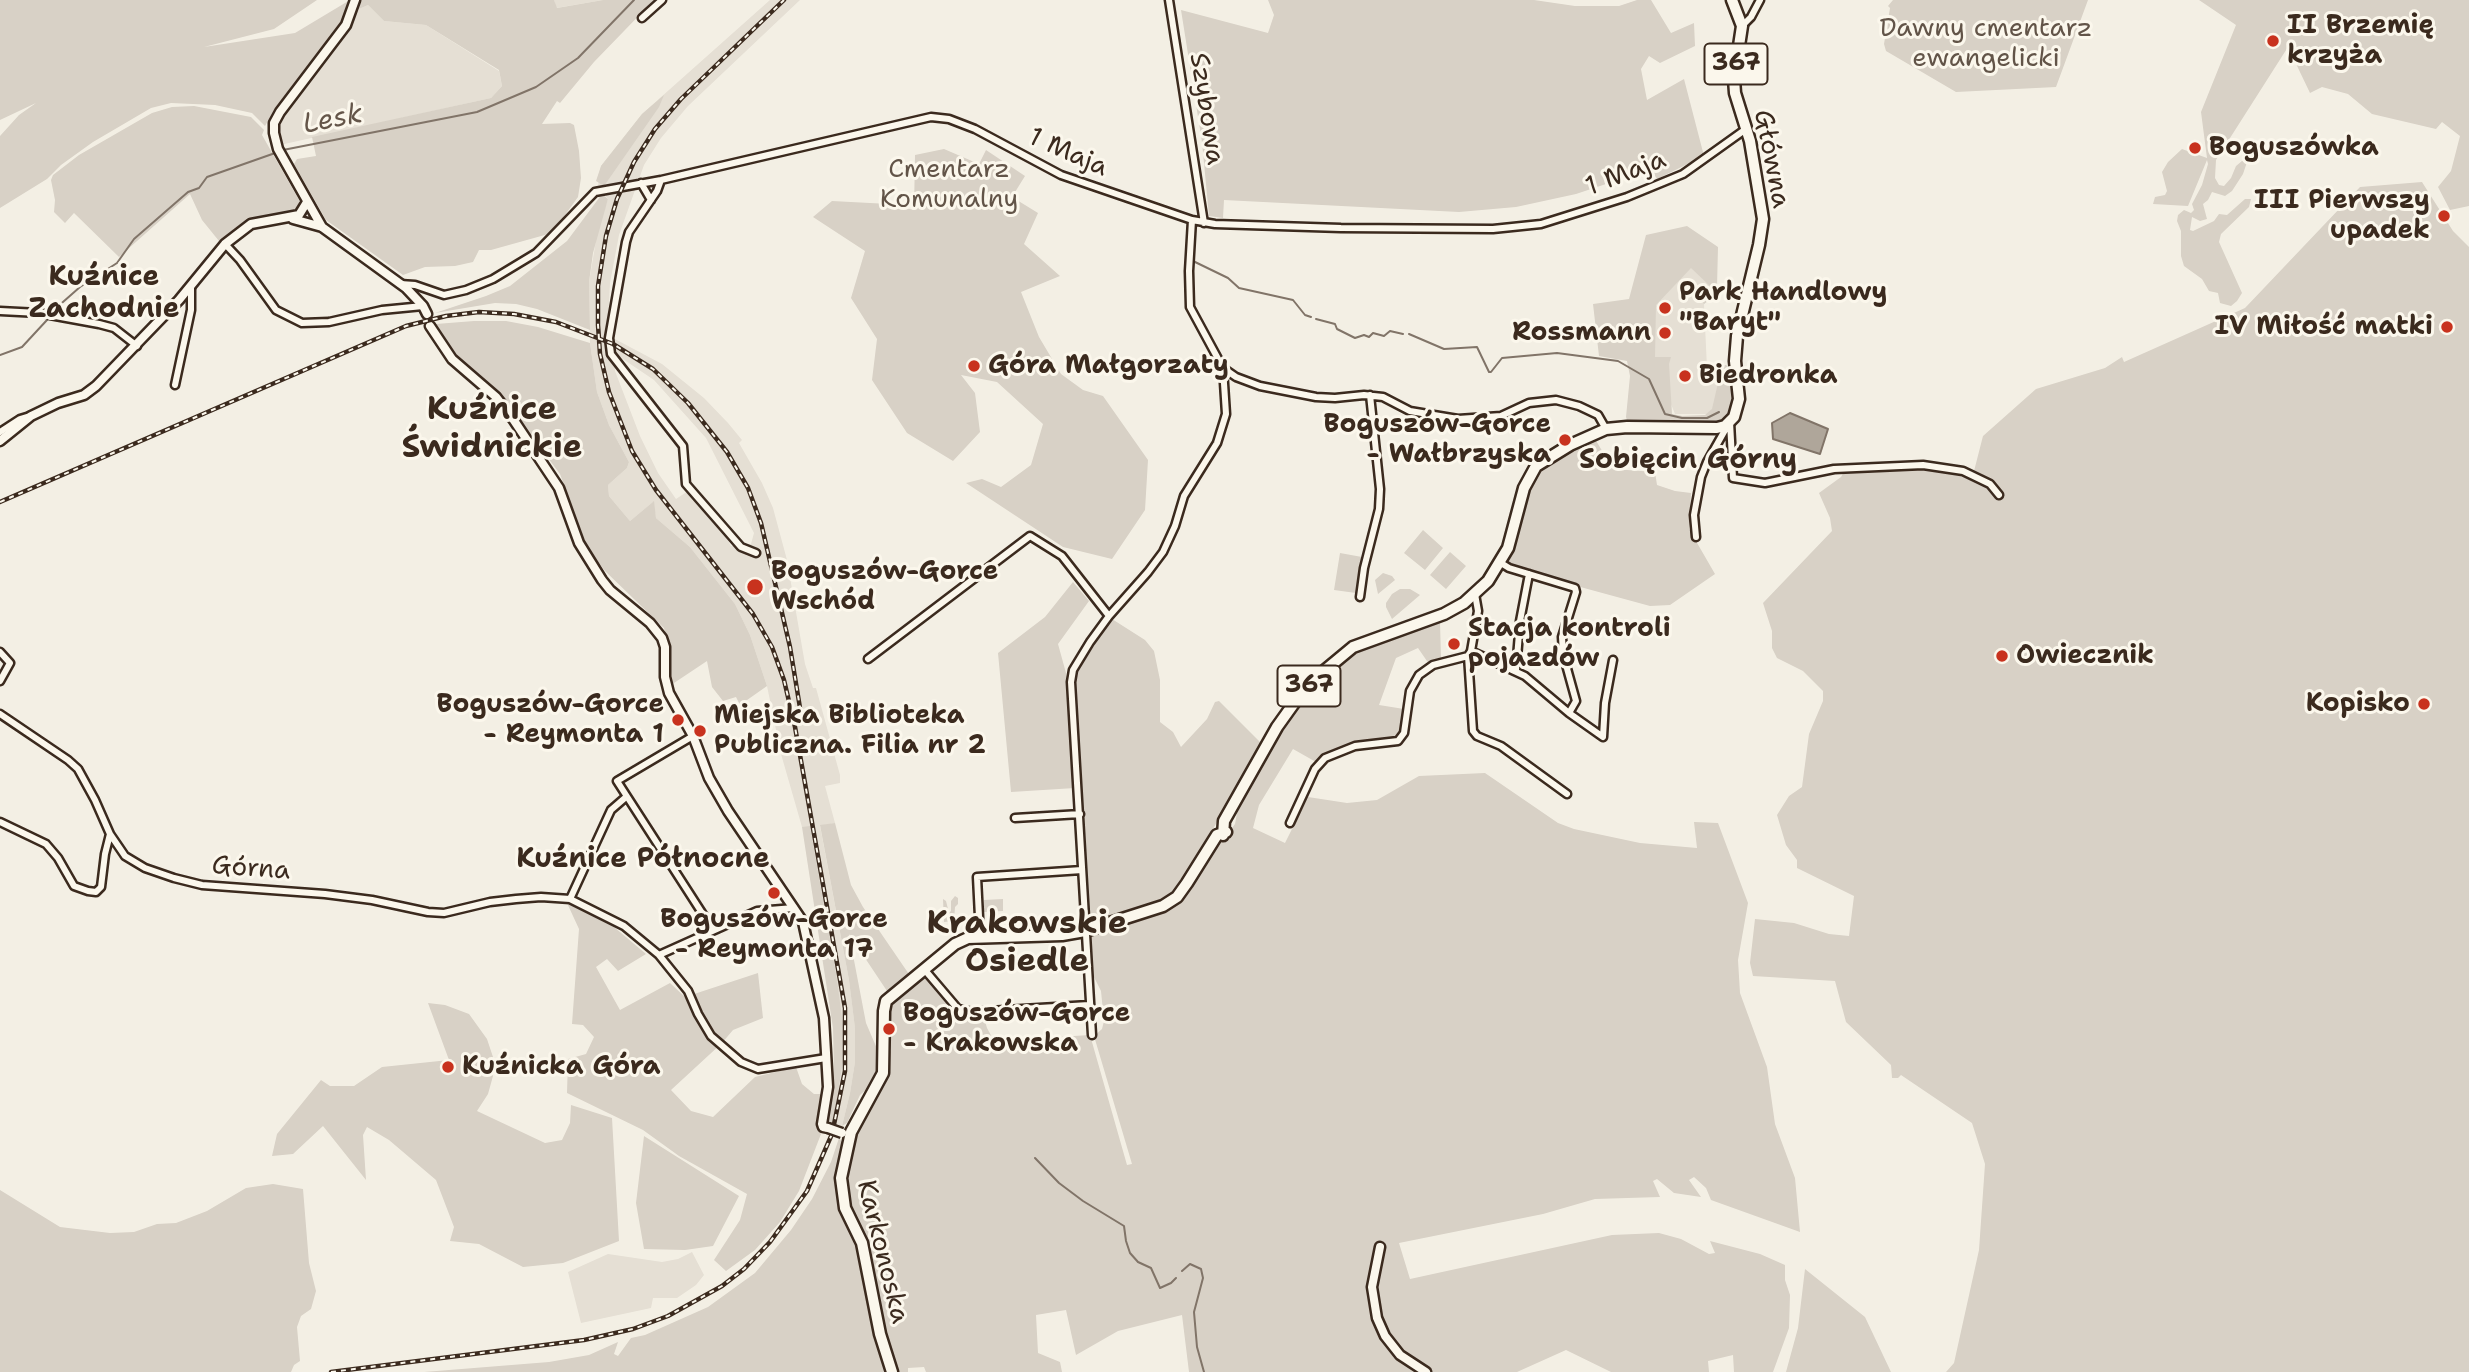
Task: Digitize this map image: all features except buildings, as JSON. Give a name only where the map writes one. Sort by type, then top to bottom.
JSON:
[{"type":"main road","name":"Główna","points":[[1730,422],[1738,410],[1739,399],[1735,360],[1737,336],[1763,219],[1762,201],[1735,93],[1734,79],[1742,26],[1732,0]]},
{"type":"main road","name":"367","points":[[1085,931],[1170,902],[1187,883],[1211,844],[1224,834],[1227,817],[1285,714],[1335,660],[1368,641],[1444,614],[1475,594],[1488,581],[1501,563],[1524,488],[1536,466],[1570,445],[1606,429],[1707,429],[1730,422]]},
{"type":"main road","points":[[922,971],[955,944],[968,938],[1062,935],[1085,931]]},
{"type":"main road","name":"Karkonoska","points":[[892,1372],[880,1334],[862,1243],[845,1208],[841,1178],[847,1136],[883,1073],[884,1011],[890,996],[922,971]]},
{"type":"street","points":[[322,227],[279,151],[274,123],[346,26],[355,0]]},
{"type":"street","points":[[642,18],[662,0]]},
{"type":"street","name":"Szybowa","points":[[1169,0],[1204,223]]},
{"type":"street","points":[[1742,26],[1751,17],[1760,0]]},
{"type":"street","name":"1 Maja","points":[[400,284],[415,285],[444,295],[493,279],[536,253],[590,196],[601,191],[940,117],[975,129],[1061,174],[1204,223],[1433,229],[1524,227],[1559,219],[1627,197],[1683,174],[1746,130]]},
{"type":"street","points":[[661,180],[629,232],[626,242],[609,338],[611,354],[683,446],[686,484],[741,547],[756,553]]},
{"type":"street","points":[[640,183],[651,200]]},
{"type":"street","points":[[0,441],[32,416],[58,403],[84,395],[96,386],[137,346],[225,244],[251,224],[299,215],[307,202]]},
{"type":"street","points":[[288,218],[322,227],[400,284],[425,310]]},
{"type":"street","points":[[1192,220],[1190,307],[1223,368],[1236,377],[1260,386],[1315,397],[1383,397],[1410,411],[1458,419],[1501,416],[1529,403],[1556,400],[1579,405],[1598,415],[1606,429]]},
{"type":"street","points":[[225,244],[276,310],[302,323],[321,323],[382,310],[425,310]]},
{"type":"street","points":[[175,385],[193,301],[191,286]]},
{"type":"street","points":[[0,311],[39,313],[99,324],[114,328],[137,346]]},
{"type":"street","points":[[430,326],[452,359],[496,397],[513,419],[559,488],[579,543],[602,580],[659,633],[665,647],[669,693],[693,736],[709,778],[803,922],[824,1018],[828,1087],[821,1124],[847,1136]]},
{"type":"street","points":[[1092,1035],[1070,682],[1078,660],[1109,616],[1163,552],[1175,526],[1184,496],[1209,460],[1224,427],[1226,414],[1223,368]]},
{"type":"street","points":[[1224,384],[1229,378],[1236,377]]},
{"type":"street","points":[[1360,597],[1364,568],[1379,509],[1380,489],[1370,395]]},
{"type":"street","points":[[0,432],[20,419],[32,416]]},
{"type":"street","points":[[1696,537],[1694,515],[1698,492],[1707,462],[1730,422]]},
{"type":"street","points":[[1730,422],[1733,478],[1765,483],[1834,469],[1923,465],[1963,471],[1990,484],[1999,495]]},
{"type":"street","points":[[1717,446],[1732,453]]},
{"type":"street","points":[[868,659],[1030,536],[1062,556],[1109,616]]},
{"type":"street","points":[[1501,563],[1509,568],[1576,588],[1562,637],[1563,654],[1576,701],[1569,713]]},
{"type":"street","points":[[1516,670],[1521,612],[1529,574]]},
{"type":"street","points":[[1475,594],[1478,611],[1470,654],[1471,724],[1477,736],[1501,746],[1567,794]]},
{"type":"street","points":[[0,652],[10,663],[0,681]]},
{"type":"street","points":[[1290,823],[1315,769],[1325,758],[1354,746],[1398,741],[1404,733],[1410,691],[1419,675],[1433,665],[1470,654],[1516,670],[1603,737],[1605,703],[1613,660]]},
{"type":"street","name":"Górna","points":[[0,714],[78,769],[110,834],[125,856],[136,864],[174,878],[202,885],[372,900],[428,912],[444,912],[516,899],[570,899]]},
{"type":"street","points":[[693,736],[617,781],[713,930]]},
{"type":"street","points":[[626,797],[611,810],[570,899],[610,917],[659,955],[688,990],[711,1036],[741,1062],[758,1069],[826,1058]]},
{"type":"street","points":[[1015,818],[1080,814]]},
{"type":"street","points":[[0,822],[46,844],[58,858],[74,886],[96,892],[101,887],[110,834]]},
{"type":"street","points":[[980,937],[977,877],[1082,870]]},
{"type":"street","points":[[659,955],[757,911],[794,908]]},
{"type":"street","points":[[922,971],[958,1009],[972,1012],[1089,1005]]},
{"type":"street","points":[[1380,1247],[1373,1276],[1377,1318],[1385,1336],[1400,1355],[1426,1372]]},
{"type":"shaded area","points":[[554,0],[603,0],[556,8]]},
{"type":"shaded area","points":[[770,0],[800,0],[688,106],[661,138],[644,165],[619,235],[610,283],[608,323],[613,338],[662,364],[704,398],[728,423],[742,440],[739,443],[773,508],[787,560],[805,664],[813,688],[816,688],[840,775],[840,783],[825,786],[835,823],[820,826],[849,980],[855,1028],[855,1062],[842,1126],[833,1123],[843,1062],[836,973],[810,827],[802,827],[781,754],[767,686],[750,635],[735,604],[690,547],[656,518],[653,502],[630,521],[609,496],[608,485],[627,468],[629,462],[609,425],[597,392],[590,343],[589,282],[598,229],[608,199],[598,186],[601,166],[642,114]],"holes":[[[614,353],[654,380],[706,438],[754,533],[751,544],[731,546],[723,532],[688,491],[676,499],[658,473],[640,436],[615,371]]]},
{"type":"shaded area","points":[[368,5],[384,21],[426,25],[499,71],[502,86],[491,98],[280,145],[277,127],[284,114],[350,27],[359,9]]},
{"type":"shaded area","points":[[1692,264],[1717,287],[1714,296],[1704,304],[1707,368],[1722,368],[1720,390],[1712,414],[1675,414],[1653,359],[1652,305]]},
{"type":"shaded area","points":[[1790,413],[1828,429],[1820,454],[1773,439],[1772,423]]},
{"type":"shaded area","points":[[692,1252],[704,1275],[696,1285],[677,1298],[653,1298],[651,1308],[581,1323],[568,1272],[608,1254],[662,1262],[678,1259]]},
{"type":"green space","points":[[0,0],[317,0],[274,29],[204,47],[295,33],[350,0],[343,24],[275,108],[265,126],[252,113],[215,105],[171,103],[151,108],[93,142],[61,165],[47,179],[0,208],[0,136],[19,115],[36,103],[0,120]]},
{"type":"green space","points":[[361,0],[554,0],[557,8],[603,0],[654,0],[594,62],[560,103],[557,101],[542,124],[574,125],[579,151],[581,178],[578,197],[552,233],[491,250],[479,250],[473,262],[455,266],[425,267],[403,275],[326,220],[294,164],[297,159],[316,156],[312,137],[491,98],[502,86],[499,70],[426,25],[384,21],[368,5],[359,9]]},
{"type":"green space","points":[[1268,0],[1534,0],[1575,6],[1619,6],[1637,0],[1651,0],[1671,33],[1694,23],[1695,46],[1660,63],[1649,56],[1641,69],[1647,100],[1684,79],[1704,156],[1657,179],[1651,169],[1576,194],[1516,207],[1459,212],[1224,200],[1223,218],[1209,216],[1202,142],[1181,10],[1268,33],[1274,15]]},
{"type":"green space","name":"Dawny cmentarz ewangelicki","points":[[1893,0],[2088,0],[2056,87],[1956,92],[1886,51],[1884,44],[1890,8],[1888,6]]},
{"type":"green space","points":[[2199,0],[2469,0],[2469,206],[2450,210],[2438,187],[2451,171],[2460,136],[2442,122],[2436,129],[2372,114],[2348,94],[2322,87],[2310,93],[2288,47],[2216,160],[2215,178],[2219,185],[2224,186],[2242,161],[2247,162],[2243,174],[2232,191],[2225,196],[2212,192],[2203,204],[2207,219],[2200,221],[2192,217],[2190,230],[2193,231],[2214,221],[2219,214],[2227,215],[2245,199],[2251,199],[2249,207],[2221,234],[2219,242],[2242,293],[2231,306],[2220,303],[2218,293],[2209,291],[2202,279],[2184,266],[2181,256],[2181,231],[2177,221],[2178,215],[2184,210],[2191,213],[2194,210],[2192,204],[2202,185],[2207,160],[2188,206],[2153,204],[2155,197],[2165,195],[2167,191],[2162,172],[2182,149],[2207,158],[2201,112],[2236,25]]},
{"type":"green space","points":[[664,95],[659,107],[604,186],[596,181],[601,166],[642,114]]},
{"type":"green space","points":[[194,106],[251,117],[264,130],[262,135],[299,200],[300,209],[295,214],[265,215],[242,223],[219,241],[202,220],[190,194],[119,257],[74,213],[65,223],[54,212],[55,200],[51,180],[53,175],[79,155],[152,113],[172,107]]},
{"type":"green space","name":"Cmentarz Komunalny","points":[[944,149],[979,164],[986,150],[1025,176],[1012,197],[1038,213],[1024,244],[1060,276],[1021,292],[1039,337],[1061,374],[1083,390],[1103,396],[1148,460],[1145,510],[1112,559],[1063,547],[966,483],[982,479],[1001,487],[1031,465],[1043,424],[997,382],[961,375],[975,393],[980,432],[953,461],[907,433],[872,380],[877,339],[851,298],[865,251],[813,217],[832,201],[889,204],[914,210],[915,155]]},
{"type":"green space","points":[[2422,182],[2453,231],[2469,247],[2469,1372],[1946,1372],[1954,1363],[1979,1250],[1985,1164],[1972,1123],[1901,1075],[1892,1078],[1891,1065],[1846,1022],[1835,981],[1753,976],[1750,963],[1755,919],[1794,923],[1829,934],[1849,936],[1854,896],[1797,868],[1797,860],[1786,845],[1777,815],[1789,796],[1802,787],[1809,734],[1823,701],[1823,691],[1803,671],[1777,658],[1772,648],[1772,631],[1763,603],[1832,531],[1830,518],[1819,493],[1841,477],[1846,468],[1915,466],[1973,475],[1983,436],[2036,389],[2105,368],[2122,357],[2124,362],[2245,308],[2360,187]]},
{"type":"green space","points":[[602,194],[608,199],[593,253],[589,282],[590,330],[537,309],[516,304],[495,303],[435,313],[510,286],[567,241]]},
{"type":"green space","points":[[1687,226],[1718,247],[1717,287],[1714,296],[1704,304],[1700,299],[1710,286],[1691,268],[1656,305],[1655,357],[1671,357],[1669,364],[1672,414],[1705,415],[1712,409],[1721,370],[1708,370],[1726,365],[1731,369],[1735,408],[1726,421],[1718,425],[1628,423],[1626,417],[1630,376],[1627,361],[1599,356],[1593,304],[1629,299],[1646,235]]},
{"type":"green space","points":[[506,321],[538,327],[590,343],[597,392],[609,425],[629,462],[627,468],[608,485],[609,496],[630,521],[654,501],[656,518],[690,547],[735,604],[750,635],[767,686],[740,705],[736,697],[723,701],[712,687],[707,661],[671,685],[671,657],[664,628],[605,571],[587,547],[560,474],[500,394],[461,362],[436,324]]},
{"type":"green space","points":[[1595,439],[1613,469],[1655,472],[1657,485],[1691,493],[1689,529],[1715,574],[1670,605],[1650,606],[1584,588],[1508,564],[1506,560],[1534,475],[1547,462]]},
{"type":"green space","points":[[1423,530],[1443,548],[1425,570],[1404,553]]},
{"type":"green space","points":[[1450,552],[1466,566],[1446,589],[1430,575]]},
{"type":"green space","points":[[1340,553],[1362,557],[1356,593],[1334,590]]},
{"type":"green space","points":[[1383,573],[1395,580],[1378,594],[1375,580]]},
{"type":"green space","points":[[1073,582],[1089,601],[1058,644],[1066,673],[1075,788],[1011,792],[998,653],[1045,617]]},
{"type":"green space","points":[[1400,589],[1410,589],[1420,595],[1392,619],[1386,603],[1392,594]]},
{"type":"green space","points":[[1112,619],[1145,640],[1154,651],[1160,680],[1160,722],[1173,732],[1181,747],[1207,719],[1215,702],[1219,701],[1262,744],[1176,893],[1161,902],[1092,925],[1088,921],[1074,683],[1078,670]]},
{"type":"green space","points":[[1440,622],[1441,659],[1429,664],[1418,648],[1396,658],[1379,705],[1404,709],[1398,739],[1360,743],[1335,750],[1316,762],[1293,749],[1259,805],[1253,828],[1285,843],[1308,797],[1347,803],[1377,800],[1419,776],[1485,773],[1558,823],[1574,829],[1640,843],[1697,848],[1694,822],[1718,823],[1748,903],[1738,960],[1740,993],[1767,1067],[1775,1124],[1795,1178],[1800,1232],[1711,1200],[1706,1188],[1694,1177],[1689,1180],[1701,1197],[1674,1193],[1657,1179],[1653,1181],[1660,1197],[1595,1199],[1543,1214],[1399,1243],[1410,1279],[1612,1235],[1659,1233],[1681,1239],[1709,1254],[1715,1253],[1710,1241],[1760,1254],[1785,1265],[1785,1280],[1790,1295],[1789,1328],[1773,1372],[1734,1372],[1733,1355],[1708,1361],[1709,1372],[1611,1372],[1566,1350],[1517,1372],[1189,1372],[1182,1315],[1118,1331],[1076,1355],[1066,1310],[1036,1315],[1038,1353],[1060,1362],[1062,1372],[926,1372],[924,1367],[898,1372],[894,1368],[881,1314],[848,1207],[845,1178],[851,1142],[891,1051],[890,1011],[893,1000],[849,934],[866,1023],[878,1051],[878,1063],[876,1076],[860,1095],[847,1123],[842,1126],[855,1062],[855,1028],[849,980],[820,825],[835,823],[851,885],[915,983],[924,977],[958,1012],[983,1014],[994,1041],[1090,1035],[1127,1165],[1132,1164],[1094,1036],[1102,1029],[1104,1021],[1101,991],[1093,975],[1088,935],[1165,910],[1179,899],[1235,824],[1237,813],[1269,751],[1292,715],[1341,661],[1358,652]]},
{"type":"green space","points":[[810,826],[844,1032],[843,1062],[833,1123],[829,1122],[829,1115],[834,1070],[833,1028],[802,827]]},
{"type":"green space","points":[[955,896],[958,898],[958,904],[955,907],[954,921],[944,922],[943,899],[949,913],[951,901]]},
{"type":"green space","points":[[1003,899],[1003,911],[984,912],[984,900]]},
{"type":"green space","points":[[567,903],[614,927],[646,954],[618,971],[607,959],[596,967],[620,1010],[670,983],[685,997],[758,973],[763,1018],[733,1030],[671,1090],[691,1111],[713,1117],[755,1077],[796,1067],[802,1084],[814,1094],[821,1094],[817,1127],[821,1134],[799,1191],[780,1222],[755,1250],[726,1271],[714,1260],[740,1220],[747,1194],[679,1156],[643,1130],[567,1093],[568,1059],[586,1054],[594,1037],[583,1025],[572,1024],[579,929]]},
{"type":"green space","points":[[428,1003],[445,1005],[469,1014],[487,1039],[493,1057],[493,1076],[488,1094],[477,1111],[545,1143],[562,1140],[570,1123],[571,1105],[612,1118],[619,1241],[563,1263],[523,1267],[479,1244],[450,1241],[454,1227],[436,1180],[389,1140],[367,1127],[363,1135],[366,1180],[323,1126],[293,1154],[272,1156],[277,1134],[321,1080],[330,1086],[354,1086],[382,1067],[449,1060]]},
{"type":"green space","points":[[644,1136],[739,1196],[713,1246],[685,1250],[644,1249],[636,1203]]},
{"type":"green space","points":[[839,1138],[842,1142],[837,1171],[838,1197],[860,1253],[885,1372],[424,1372],[549,1362],[589,1355],[618,1342],[614,1354],[618,1356],[631,1338],[645,1335],[708,1307],[755,1273],[791,1230],[812,1199],[831,1162]]},
{"type":"green space","points":[[273,1184],[303,1189],[309,1263],[316,1291],[311,1309],[301,1316],[297,1327],[300,1361],[294,1365],[291,1372],[0,1372],[0,1190],[60,1227],[110,1233],[134,1232],[157,1224],[176,1223],[207,1211],[246,1188]]},
{"type":"green space","points":[[1805,1269],[1865,1317],[1891,1372],[1786,1372],[1798,1328]]},
{"type":"waterway","name":"Lesk","points":[[283,150],[477,112],[536,87],[578,58],[634,0]]},
{"type":"waterway","name":"Lesk","points":[[55,309],[80,287],[117,263],[134,239],[188,192],[199,188],[207,177],[278,152]]},
{"type":"waterway","points":[[1193,261],[1228,278],[1239,288],[1293,300],[1305,315],[1311,317]]},
{"type":"waterway","points":[[1316,319],[1335,324],[1337,329],[1355,338],[1364,335],[1369,337],[1373,333],[1384,336],[1390,331],[1403,334]]},
{"type":"waterway","name":"Lesk","points":[[0,355],[22,347],[47,320]]},
{"type":"waterway","points":[[1409,334],[1444,349],[1477,347],[1489,372],[1502,358],[1557,353],[1618,361],[1649,379],[1665,414],[1682,418],[1707,418],[1719,412]]},
{"type":"waterway","points":[[1035,1158],[1059,1183],[1124,1226],[1130,1253],[1138,1262],[1151,1268],[1160,1288],[1176,1278]]},
{"type":"waterway","points":[[1182,1271],[1190,1264],[1201,1269],[1203,1278],[1194,1312],[1197,1347],[1204,1372]]},
{"type":"railway","points":[[331,1372],[584,1340],[633,1329],[668,1316],[722,1286],[744,1269],[770,1242],[807,1191],[832,1134],[845,1071],[845,1008],[795,727],[784,680],[772,647],[753,614],[656,490],[632,451],[609,392],[600,354],[598,325],[598,286],[606,236],[617,199],[634,162],[655,129],[681,99],[784,0]]},
{"type":"railway","points":[[0,502],[406,326],[446,316],[479,312],[514,314],[556,322],[613,344],[653,369],[688,403],[727,452],[748,488],[761,523],[790,647],[802,720]]},
{"type":"place","name":"II Brzemię krzyża","points":[[2273,41]]},
{"type":"place","name":"Boguszówka","points":[[2195,148]]},
{"type":"place","name":"III Pierwszy upadek","points":[[2444,216]]},
{"type":"place","name":"Park Handlowy \"Baryt\"","points":[[1665,308]]},
{"type":"place","name":"IV Miłość matki","points":[[2447,327]]},
{"type":"place","name":"Rossmann","points":[[1665,333]]},
{"type":"place","name":"Góra Małgorzaty","points":[[974,366]]},
{"type":"place","name":"Biedronka","points":[[1685,376]]},
{"type":"place","name":"Boguszów-Gorce - Wałbrzyska","points":[[1565,440]]},
{"type":"place","name":"Boguszów-Gorce Wschód","points":[[755,587]]},
{"type":"place","name":"Stacja kontroli pojazdów","points":[[1454,644]]},
{"type":"place","name":"Owiecznik","points":[[2002,656]]},
{"type":"place","name":"Kopisko","points":[[2424,704]]},
{"type":"place","name":"Boguszów-Gorce - Reymonta 1","points":[[678,720]]},
{"type":"place","name":"Miejska Biblioteka Publiczna. Filia nr 2","points":[[700,731]]},
{"type":"place","name":"Boguszów-Gorce - Reymonta 17","points":[[774,893]]},
{"type":"place","name":"Boguszów-Gorce - Krakowska","points":[[889,1029]]},
{"type":"place","name":"Kuźnicka Góra","points":[[448,1067]]},
{"type":"district","name":"Kuźnice Zachodnie","points":[[104,294]]},
{"type":"district","name":"Kuźnice Świdnickie","points":[[492,429]]},
{"type":"district","name":"Sobięcin Górny","points":[[1688,461]]},
{"type":"district","name":"Kuźnice Północne","points":[[643,860]]},
{"type":"district","name":"Krakowskie Osiedle","points":[[1027,943]]}]
